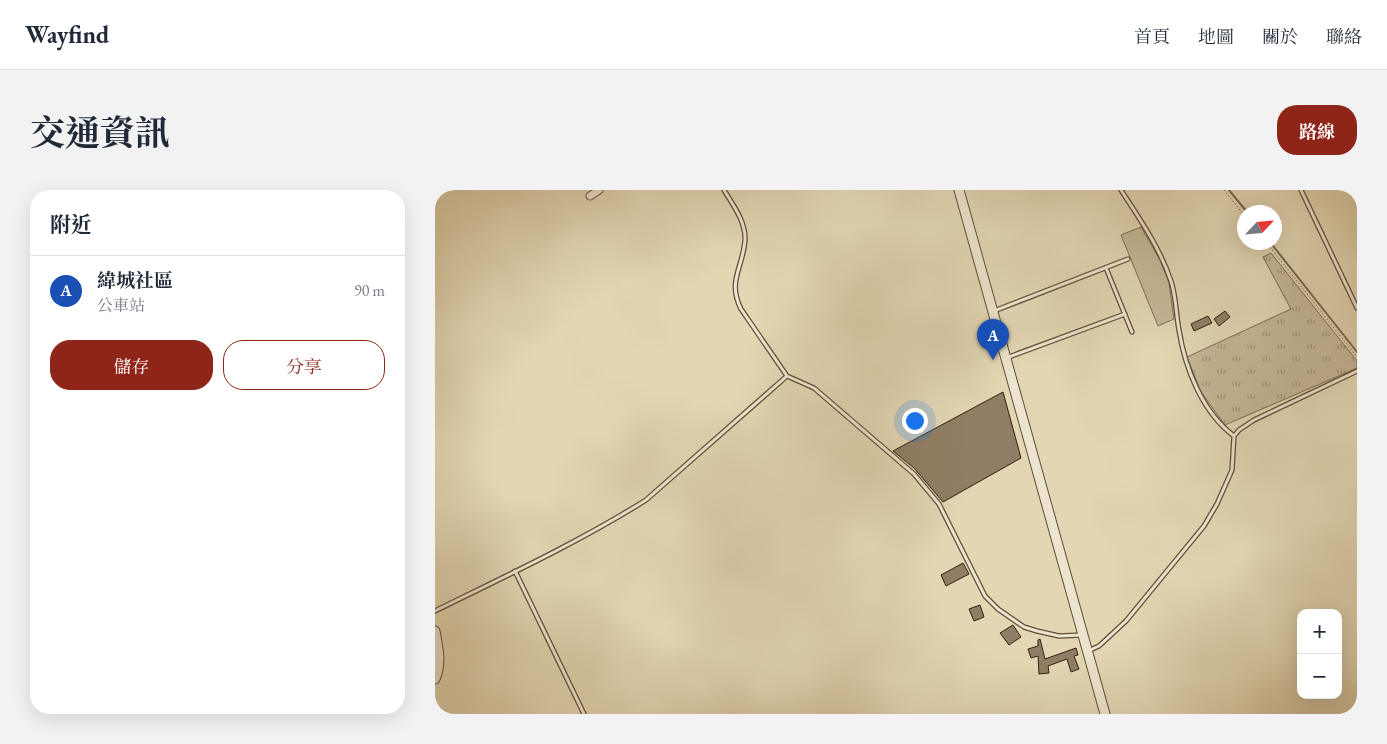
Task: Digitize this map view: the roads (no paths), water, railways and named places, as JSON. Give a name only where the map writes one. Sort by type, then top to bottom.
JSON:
[{"type":"street","points":[[590,196],[599,190]]},
{"type":"street","points":[[959,190],[1105,714]]},
{"type":"street","points":[[435,630],[439,669],[435,679]]},
{"type":"lane","points":[[724,190],[741,220],[745,239],[735,284],[736,300],[787,376],[814,388],[914,474],[939,504],[985,596],[998,609],[1024,627],[1037,631],[1059,636],[1083,635]]},
{"type":"lane","points":[[1121,190],[1162,259],[1171,282],[1185,358],[1199,393],[1208,408],[1226,430],[1234,436]]},
{"type":"lane","points":[[1301,190],[1357,308]]},
{"type":"lane","points":[[993,312],[1128,259]]},
{"type":"lane","points":[[1107,268],[1132,332]]},
{"type":"lane","points":[[1006,358],[1125,314]]},
{"type":"lane","points":[[1088,651],[1099,646],[1126,621],[1204,526],[1217,504],[1232,470],[1234,436],[1239,430],[1255,420],[1357,371]]},
{"type":"lane","points":[[435,611],[515,572],[645,500],[787,376]]},
{"type":"lane","points":[[515,572],[584,714]]},
{"type":"lane","points":[[1349,714],[1357,712]]},
{"type":"waterway","points":[[1229,190],[1241,205]]},
{"type":"waterway","points":[[1276,250],[1357,352]]},
{"type":"place","name":"緯城社區","points":[[993,360]]}]
